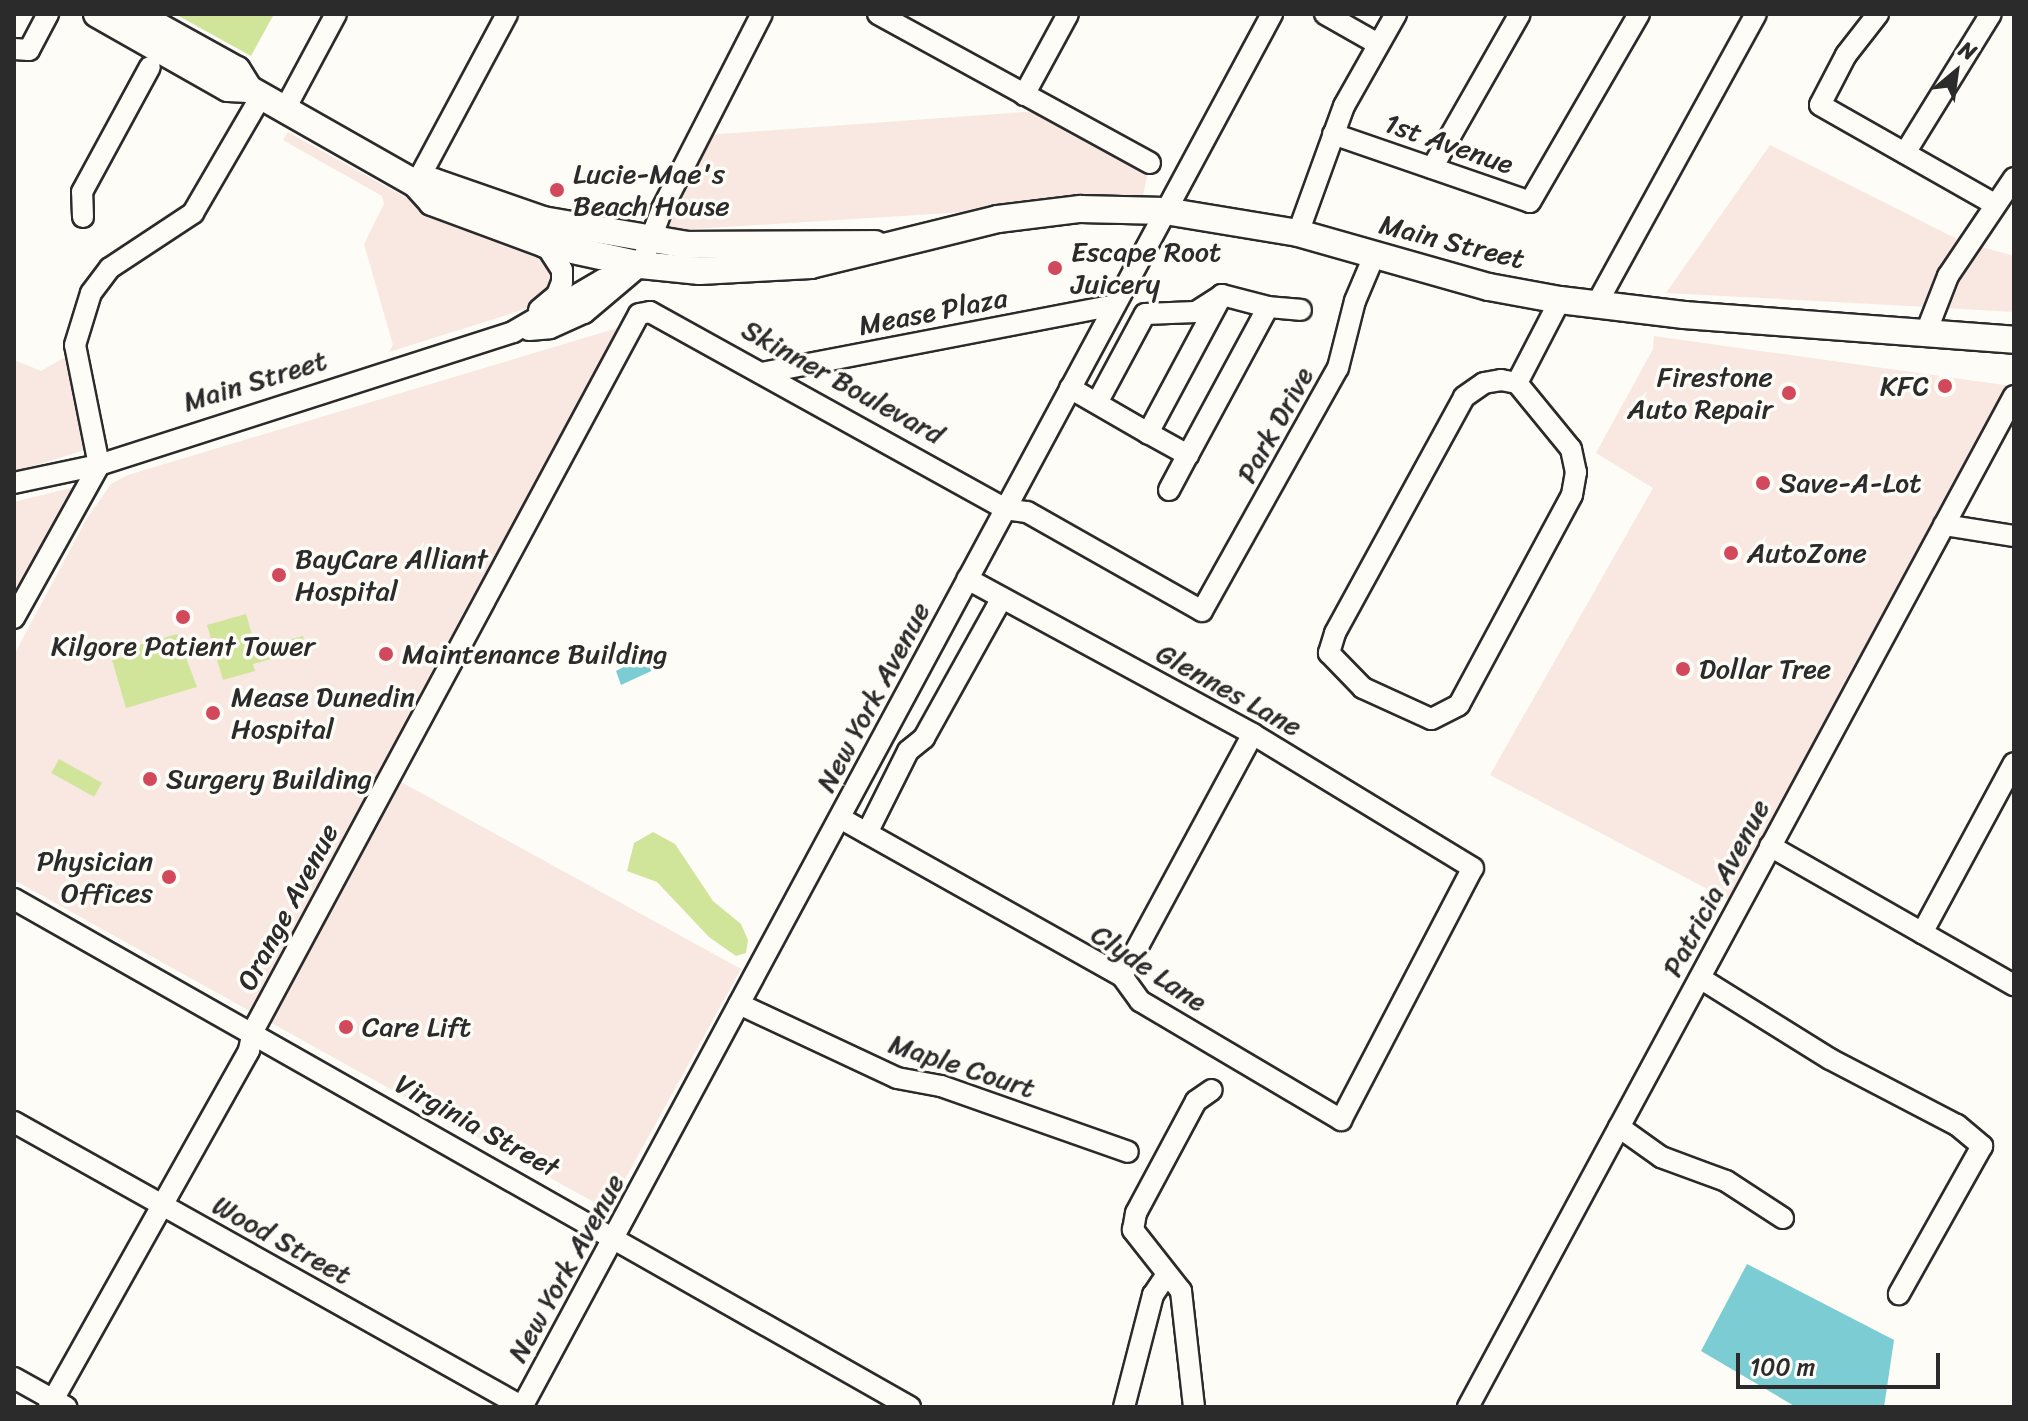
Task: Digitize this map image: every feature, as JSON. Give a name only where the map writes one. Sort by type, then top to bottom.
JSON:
[{"type":"main road","points":[[97,14],[228,88],[255,92],[416,184],[432,202],[545,244],[641,265]]},
{"type":"main road","points":[[136,14],[237,70],[255,92]]},
{"type":"main road","points":[[416,184],[434,182],[543,220],[651,239]]},
{"type":"main road","name":"Main Street","points":[[651,239],[717,246],[849,241],[880,244],[1065,211],[1165,211],[1298,233],[1374,256],[1560,300],[2014,340]]},
{"type":"main road","name":"Main Street","points":[[641,265],[700,271],[811,265],[851,259],[880,244]]},
{"type":"street","points":[[14,49],[29,50],[48,14]]},
{"type":"street","points":[[285,109],[336,14]]},
{"type":"street","points":[[416,184],[507,14]]},
{"type":"street","points":[[641,265],[762,14]]},
{"type":"street","points":[[878,14],[1150,163]]},
{"type":"street","points":[[1024,95],[1068,14]]},
{"type":"street","name":"New York Avenue","points":[[523,1407],[1272,14]]},
{"type":"street","points":[[1325,14],[1378,44]]},
{"type":"street","points":[[1298,233],[1333,134],[1396,14]]},
{"type":"street","points":[[1432,168],[1520,14]]},
{"type":"street","name":"1st Avenue","points":[[1333,134],[1530,202],[1639,14]]},
{"type":"street","points":[[1596,305],[1756,14]]},
{"type":"street","points":[[1878,14],[1846,55],[1820,105],[1994,204]]},
{"type":"street","points":[[1905,153],[1991,14]]},
{"type":"street","points":[[83,217],[82,192],[150,67]]},
{"type":"street","points":[[14,618],[99,465],[75,345],[81,315],[110,268],[193,213],[255,92]]},
{"type":"street","points":[[1927,330],[1948,276],[2014,178]]},
{"type":"street","points":[[513,332],[557,295],[562,282],[562,270],[545,244]]},
{"type":"street","name":"Park Drive","points":[[1202,611],[1338,368],[1355,301],[1374,256]]},
{"type":"street","name":"Main Street","points":[[14,483],[99,465],[513,332],[602,280],[641,265]]},
{"type":"street","points":[[1148,433],[1222,295]]},
{"type":"street","points":[[1097,403],[1145,314],[1196,312],[1222,295],[1268,307],[1301,310]]},
{"type":"street","points":[[1517,383],[1560,300]]},
{"type":"street","name":"Mease Plaza","points":[[762,373],[1114,305]]},
{"type":"street","points":[[1169,490],[1268,307]]},
{"type":"street","name":"Skinner Boulevard","points":[[650,312],[1005,509],[1027,512],[1202,611]]},
{"type":"street","name":"Orange Avenue","points":[[56,1405],[249,1050],[253,1031],[639,314],[650,312]]},
{"type":"street","points":[[1484,383],[1517,383],[1571,449],[1576,472],[1572,495],[1459,705],[1431,719],[1412,715],[1363,688],[1329,653],[1335,633],[1464,397],[1484,383]]},
{"type":"street","points":[[1070,388],[1188,455]]},
{"type":"street","name":"Patricia Avenue","points":[[1468,1407],[2014,396]]},
{"type":"street","points":[[1944,525],[2014,536]]},
{"type":"street","name":"Glennes Lane","points":[[967,579],[1253,734],[1473,868],[1341,1120]]},
{"type":"street","points":[[867,833],[908,751],[924,738],[1002,598]]},
{"type":"street","points":[[1122,976],[1253,734]]},
{"type":"street","points":[[1922,933],[2014,763]]},
{"type":"street","name":"Clyde Lane","points":[[840,818],[1122,976],[1140,1001],[1341,1120]]},
{"type":"street","points":[[1770,846],[2014,985]]},
{"type":"street","name":"Virginia Street","points":[[14,899],[617,1236],[903,1405]]},
{"type":"street","points":[[1700,978],[1830,1059],[1957,1125],[1982,1146],[1899,1294]]},
{"type":"street","name":"Maple Court","points":[[739,1004],[897,1078],[941,1086],[1128,1152]]},
{"type":"street","points":[[1194,1407],[1181,1291],[1133,1230],[1136,1213],[1196,1101],[1212,1090]]},
{"type":"street","name":"Wood Street","points":[[14,1122],[523,1407]]},
{"type":"street","points":[[1619,1127],[1661,1157],[1726,1181],[1783,1218]]},
{"type":"street","points":[[1124,1407],[1153,1295],[1167,1274]]},
{"type":"street","points":[[14,1378],[56,1405]]},
{"type":"shaded area","points":[[1038,111],[1148,171],[1142,201],[661,231],[707,135]]},
{"type":"shaded area","points":[[288,132],[466,231],[542,253],[554,273],[551,290],[532,307],[389,352],[393,345],[364,244],[384,204],[382,196],[283,140]]},
{"type":"shaded area","points":[[1770,145],[1961,241],[1928,307],[1666,293]]},
{"type":"shaded area","points":[[1975,245],[2014,256],[2014,312],[1943,308]]},
{"type":"shaded area","name":"Mease Dunedin Hospital","points":[[624,326],[381,771],[741,969],[608,1210],[14,880],[14,655],[86,520],[111,484],[128,475]]},
{"type":"shaded area","points":[[1654,336],[2011,386],[1732,902],[1490,775],[1653,488],[1596,453],[1653,349]]},
{"type":"shaded area","points":[[69,355],[88,449],[14,472],[14,360],[41,371]]},
{"type":"shaded area","points":[[79,486],[14,603],[14,502]]},
{"type":"green space","points":[[175,14],[274,14],[251,56]]},
{"type":"green space","points":[[246,614],[256,649],[303,636],[306,649],[253,664],[255,671],[223,680],[207,625]]},
{"type":"green space","points":[[177,634],[197,687],[126,708],[112,660],[130,655],[129,648]]},
{"type":"green space","points":[[59,759],[102,783],[94,797],[51,773]]},
{"type":"green space","points":[[653,832],[675,844],[713,901],[741,924],[748,940],[746,953],[736,956],[709,937],[657,882],[627,871],[634,843]]},
{"type":"water","points":[[649,653],[662,666],[621,685],[616,671]]},
{"type":"water","points":[[1747,1264],[1894,1340],[1884,1407],[1796,1407],[1701,1351]]},
{"type":"place","name":"Lucie-Mae's Beach House","points":[[557,190]]},
{"type":"place","name":"Escape Root Juicery","points":[[1055,268]]},
{"type":"place","name":"KFC","points":[[1945,386]]},
{"type":"place","name":"Firestone Auto Repair","points":[[1789,393]]},
{"type":"place","name":"Save-A-Lot","points":[[1763,483]]},
{"type":"place","name":"AutoZone","points":[[1731,553]]},
{"type":"place","name":"BayCare Alliant Hospital","points":[[279,575]]},
{"type":"place","name":"Kilgore Patient Tower","points":[[183,617]]},
{"type":"place","name":"Maintenance Building","points":[[386,654]]},
{"type":"place","name":"Dollar Tree","points":[[1683,669]]},
{"type":"place","name":"Mease Dunedin Hospital","points":[[213,713]]},
{"type":"place","name":"Surgery Building","points":[[150,779]]},
{"type":"place","name":"Physician Offices","points":[[169,877]]},
{"type":"place","name":"Care Lift","points":[[346,1027]]}]
